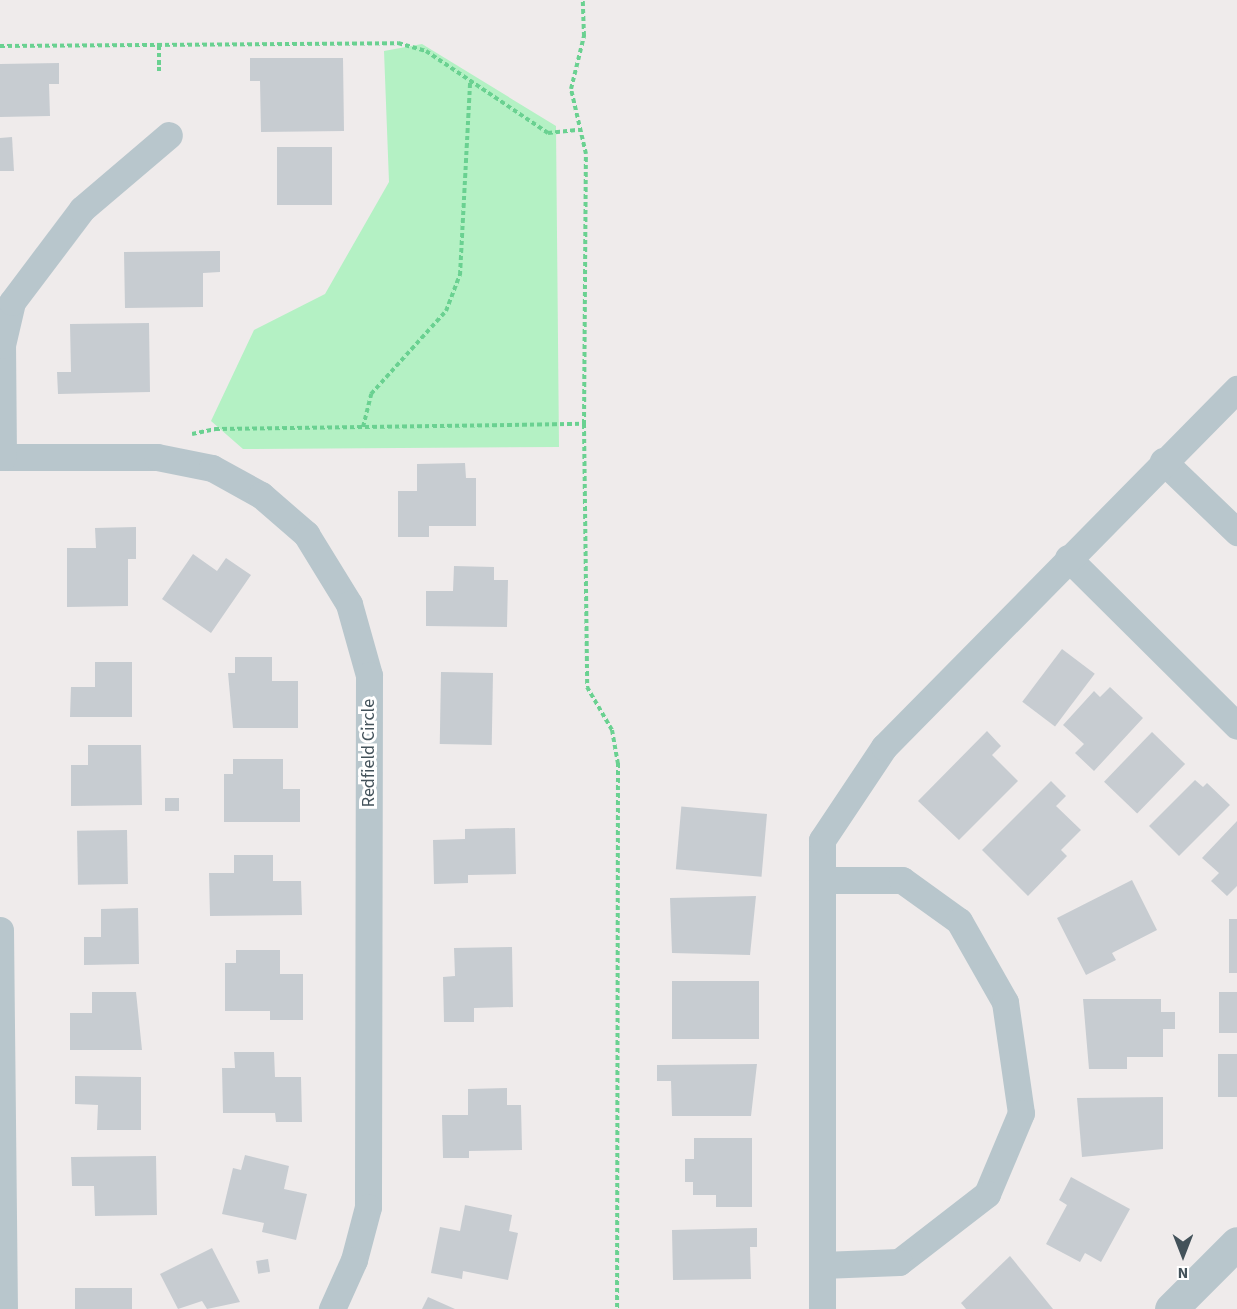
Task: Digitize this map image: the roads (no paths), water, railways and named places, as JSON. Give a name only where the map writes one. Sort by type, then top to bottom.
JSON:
[{"type":"street","points":[[2,457],[2,345],[12,303],[82,209],[169,135]]},
{"type":"street","points":[[822,1309],[822,840],[884,747],[1163,461],[1237,389]]},
{"type":"street","name":"Redfield Circle","points":[[2,457],[157,457],[212,468],[238,481],[306,534],[350,604],[369,675],[368,1207],[354,1260],[332,1309]]},
{"type":"street","points":[[1163,461],[1237,532]]},
{"type":"street","points":[[1068,558],[1237,726]]},
{"type":"street","points":[[822,880],[902,880],[959,921],[1005,1002],[1021,1113],[987,1194],[899,1262],[822,1265]]},
{"type":"street","points":[[0,930],[4,1309]]},
{"type":"street","points":[[1171,1309],[1237,1243]]}]
